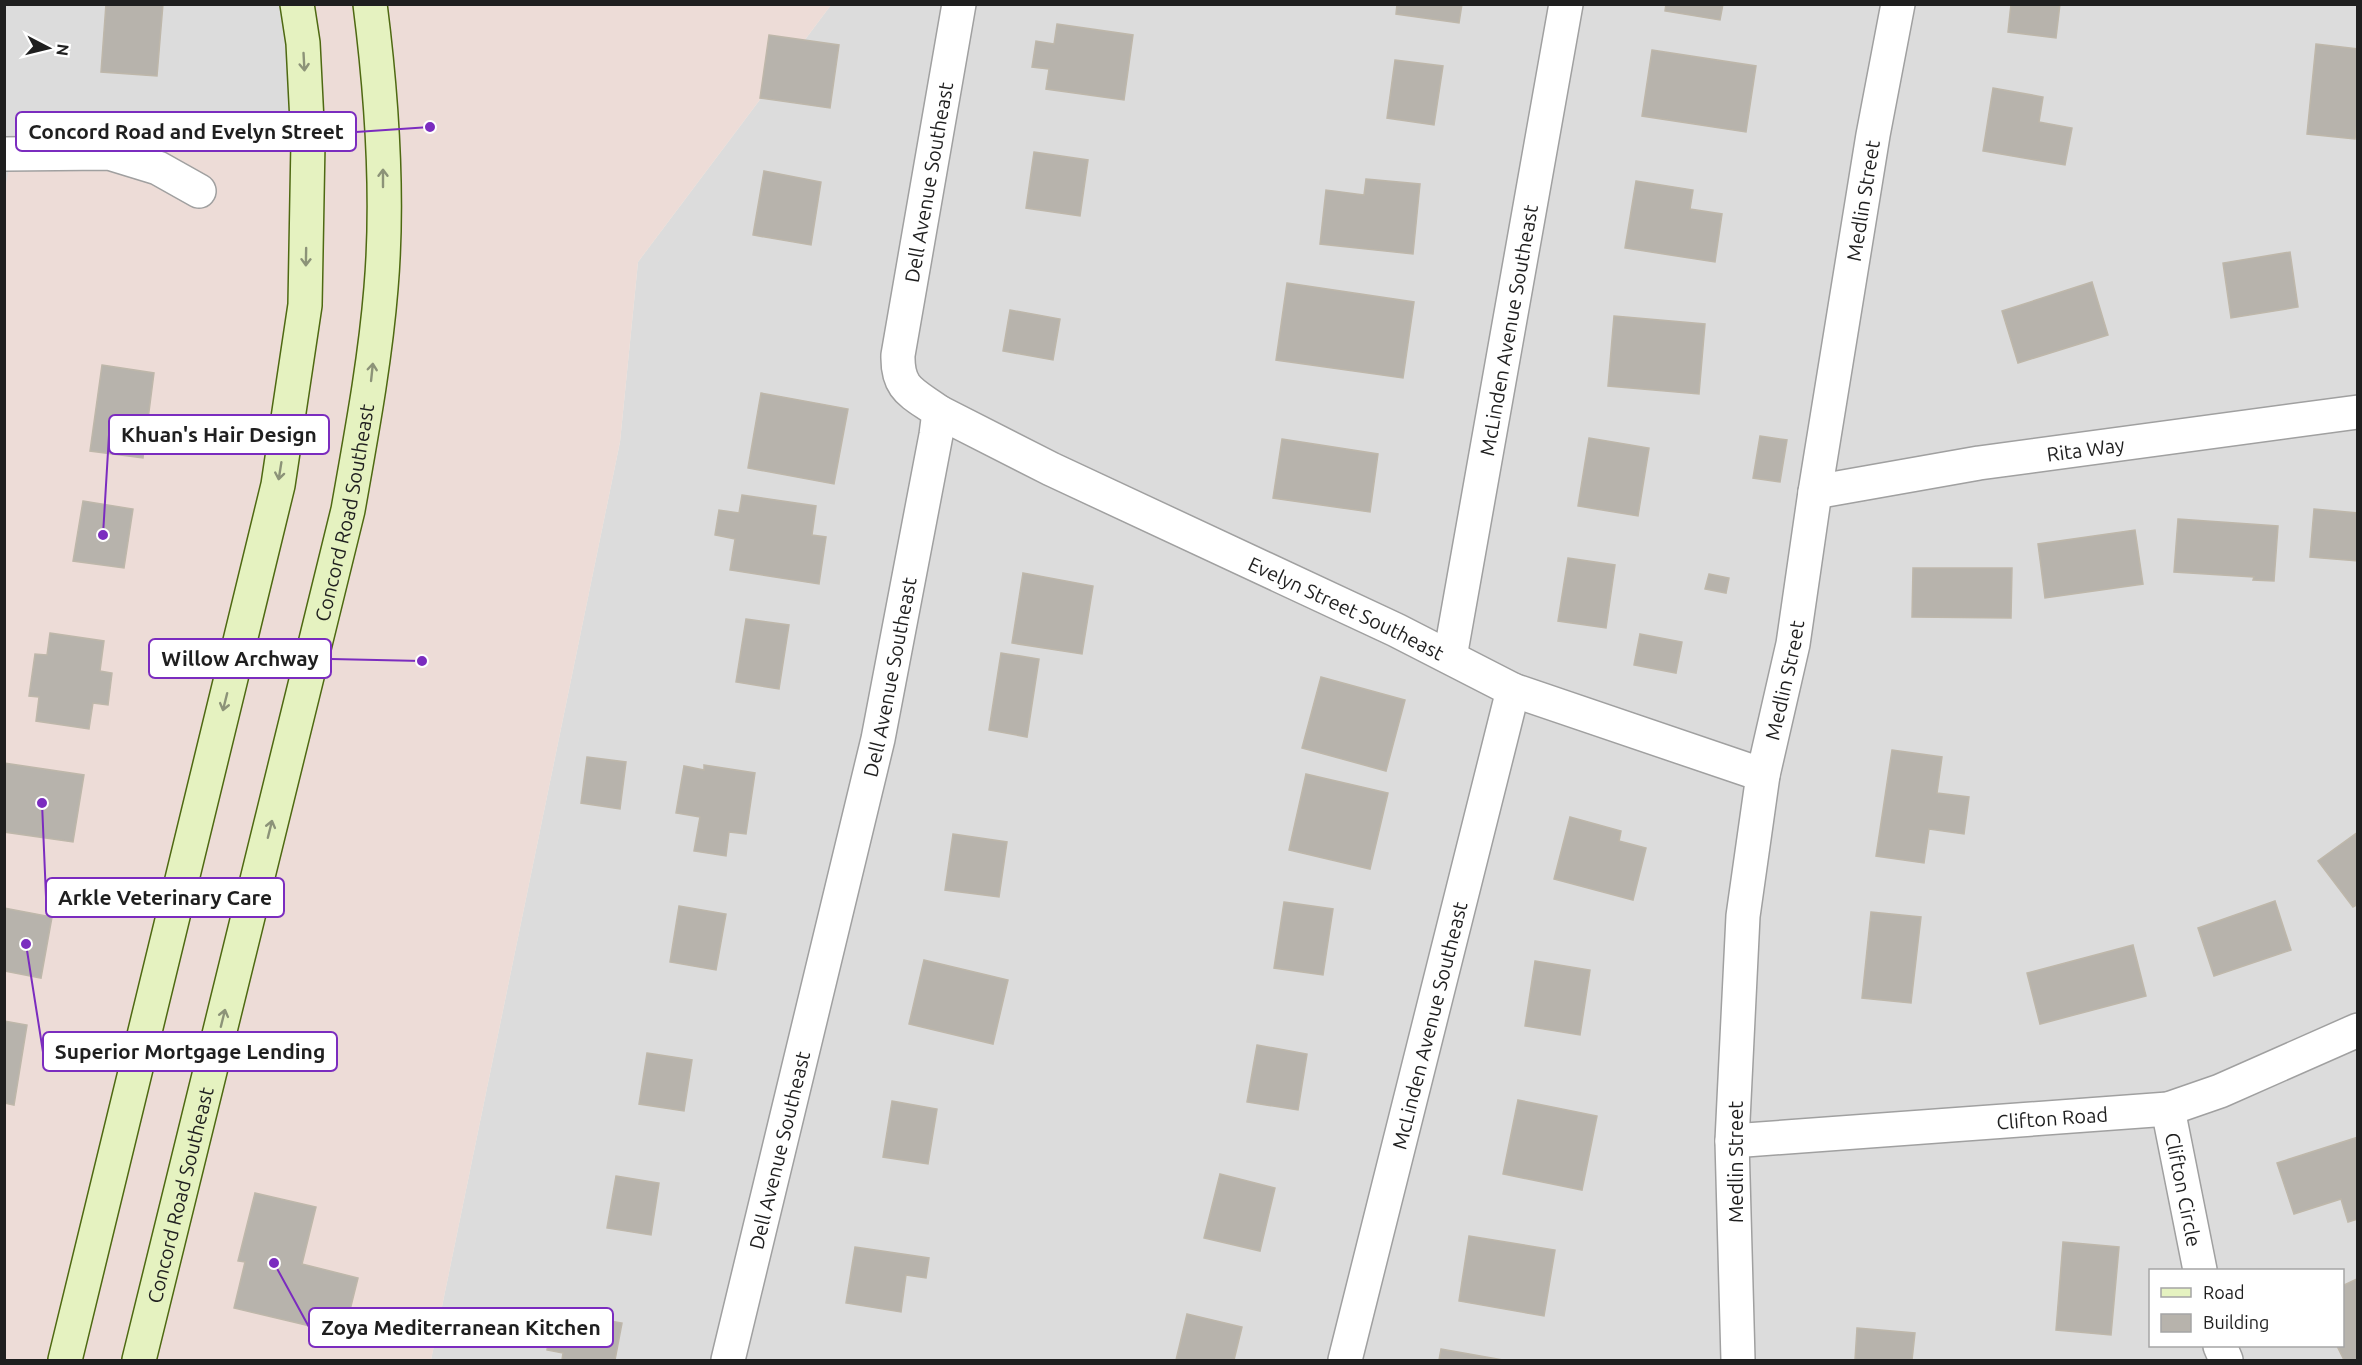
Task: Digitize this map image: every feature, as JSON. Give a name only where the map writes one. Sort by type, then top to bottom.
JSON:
[{"type":"main road","points":[[65,1360],[278,485],[305,305],[308,142],[303,44],[297,4]]},
{"type":"main road","name":"Concord Road Southeast","points":[[139,1360],[348,510],[370,382],[381,286],[383,210],[383,141],[370,4]]},
{"type":"street","name":"Dell Avenue Southeast","points":[[728,1360],[878,739],[939,412],[903,385],[897,370],[959,4]]},
{"type":"street","name":"McLinden Avenue Southeast","points":[[1450,657],[1566,4]]},
{"type":"street","name":"Medlin Street","points":[[1738,1360],[1732,1141],[1743,916],[1762,775],[1793,644],[1815,492],[1873,135],[1898,4]]},
{"type":"street","points":[[4,154],[109,153],[158,168],[199,191]]},
{"type":"street","name":"Evelyn Street Southeast","points":[[939,412],[1051,469],[1396,630],[1513,690],[1762,775]]},
{"type":"street","name":"Rita Way","points":[[1815,492],[1979,463],[2358,412]]},
{"type":"street","name":"McLinden Avenue Southeast","points":[[1345,1360],[1513,690]]},
{"type":"street","name":"Clifton Road","points":[[1732,1141],[2168,1108],[2220,1091],[2358,1030]]},
{"type":"street","name":"Clifton Circle","points":[[2168,1108],[2200,1269]]},
{"type":"shaded area","points":[[5,5],[302,5],[326,114],[18,122],[5,194]]},
{"type":"shaded area","points":[[302,5],[831,5],[638,262],[620,442],[431,1360],[5,1360],[4,194],[18,122],[325,114]]},
{"type":"shaded area","points":[[831,5],[2357,5],[2357,1360],[431,1360],[620,442],[638,262]]},
{"type":"building","points":[[106,4],[163,4],[157,76],[101,72]]},
{"type":"building","points":[[1397,4],[1462,4],[1459,23],[1396,14]]},
{"type":"building","points":[[1666,4],[1723,4],[1720,20],[1665,11]]},
{"type":"building","points":[[2011,4],[2060,4],[2056,38],[2008,32]]},
{"type":"building","points":[[1057,24],[1133,35],[1124,100],[1046,89],[1049,69],[1032,67],[1036,41],[1054,44]]},
{"type":"building","points":[[769,35],[839,45],[830,108],[760,98]]},
{"type":"building","points":[[2316,44],[2358,49],[2358,115],[2355,139],[2307,134]]},
{"type":"building","points":[[1652,50],[1756,66],[1746,132],[1642,116]]},
{"type":"building","points":[[1395,60],[1443,66],[1434,125],[1387,118]]},
{"type":"building","points":[[1993,88],[2043,97],[2039,122],[2072,128],[2065,165],[1983,151]]},
{"type":"building","points":[[1034,152],[1088,160],[1080,216],[1026,208]]},
{"type":"building","points":[[764,171],[821,182],[811,245],[753,235]]},
{"type":"building","points":[[1366,179],[1420,184],[1413,254],[1320,244],[1326,190],[1364,195]]},
{"type":"building","points":[[1636,181],[1693,190],[1690,209],[1722,214],[1715,262],[1625,248]]},
{"type":"building","points":[[2290,252],[2298,307],[2231,318],[2223,263]]},
{"type":"building","points":[[2092,282],[2108,335],[2018,363],[2002,311]]},
{"type":"building","points":[[1287,283],[1414,302],[1403,378],[1276,360]]},
{"type":"building","points":[[1010,310],[1060,319],[1053,360],[1003,351]]},
{"type":"building","points":[[1614,316],[1705,324],[1699,394],[1608,386]]},
{"type":"building","points":[[102,365],[154,373],[143,458],[90,451]]},
{"type":"building","points":[[761,393],[848,409],[834,484],[748,468]]},
{"type":"building","points":[[1760,436],[1787,440],[1780,482],[1753,478]]},
{"type":"building","points":[[1589,438],[1649,448],[1638,516],[1578,506]]},
{"type":"building","points":[[1282,439],[1378,454],[1370,512],[1273,498]]},
{"type":"building","points":[[742,495],[816,506],[812,535],[826,537],[819,584],[730,570],[735,539],[715,535],[719,510],[739,513]]},
{"type":"building","points":[[83,501],[133,509],[124,568],[73,561]]},
{"type":"building","points":[[2314,509],[2358,513],[2358,561],[2310,557]]},
{"type":"building","points":[[2178,519],[2278,526],[2274,581],[2253,580],[2254,577],[2174,572]]},
{"type":"building","points":[[2135,530],[2143,584],[2045,598],[2038,544]]},
{"type":"building","points":[[1568,558],[1615,565],[1606,628],[1558,621]]},
{"type":"building","points":[[1913,568],[2012,568],[2011,618],[1912,617]]},
{"type":"building","points":[[1023,573],[1093,586],[1082,654],[1012,643]]},
{"type":"building","points":[[1709,574],[1729,578],[1726,593],[1705,589]]},
{"type":"building","points":[[746,619],[789,625],[779,689],[736,682]]},
{"type":"building","points":[[50,633],[104,641],[100,671],[112,673],[108,705],[93,703],[89,729],[36,721],[39,697],[29,696],[35,654],[47,655]]},
{"type":"building","points":[[1640,634],[1682,642],[1676,673],[1634,665]]},
{"type":"building","points":[[1001,653],[1039,659],[1027,737],[989,730]]},
{"type":"building","points":[[1321,677],[1405,700],[1386,771],[1302,748]]},
{"type":"building","points":[[1892,750],[1942,757],[1937,793],[1969,797],[1964,834],[1929,829],[1924,863],[1876,856]]},
{"type":"building","points":[[587,757],[626,762],[620,809],[581,803]]},
{"type":"building","points":[[4,763],[84,775],[73,842],[4,832]]},
{"type":"building","points":[[704,765],[755,773],[746,834],[729,832],[726,856],[694,851],[700,817],[676,813],[684,766],[704,770]]},
{"type":"building","points":[[1306,774],[1388,793],[1370,869],[1289,850]]},
{"type":"building","points":[[1570,817],[1621,831],[1619,841],[1646,848],[1633,900],[1554,879]]},
{"type":"building","points":[[2358,832],[2358,904],[2353,907],[2318,861]]},
{"type":"building","points":[[953,834],[1007,842],[999,897],[945,890]]},
{"type":"building","points":[[2275,901],[2291,950],[2214,976],[2198,928]]},
{"type":"building","points":[[1284,902],[1333,909],[1323,975],[1274,968]]},
{"type":"building","points":[[679,906],[726,914],[716,970],[670,962]]},
{"type":"building","points":[[4,908],[52,917],[41,978],[4,971]]},
{"type":"building","points":[[1871,912],[1921,917],[1911,1003],[1862,998]]},
{"type":"building","points":[[2133,945],[2146,996],[2040,1024],[2027,973]]},
{"type":"building","points":[[924,960],[1008,980],[993,1044],[909,1024]]},
{"type":"building","points":[[1535,961],[1590,970],[1580,1035],[1525,1026]]},
{"type":"building","points":[[4,1021],[27,1025],[14,1105],[4,1103]]},
{"type":"building","points":[[1257,1045],[1307,1054],[1298,1110],[1247,1102]]},
{"type":"building","points":[[647,1053],[692,1060],[684,1111],[639,1104]]},
{"type":"building","points":[[1518,1100],[1597,1116],[1582,1190],[1503,1174]]},
{"type":"building","points":[[892,1101],[937,1109],[928,1164],[883,1157]]},
{"type":"building","points":[[2358,1137],[2358,1219],[2348,1222],[2341,1199],[2294,1214],[2277,1163]]},
{"type":"building","points":[[1220,1174],[1275,1188],[1260,1251],[1204,1238]]},
{"type":"building","points":[[616,1176],[659,1183],[651,1235],[607,1228]]},
{"type":"building","points":[[255,1193],[316,1207],[302,1264],[358,1278],[344,1334],[234,1308],[245,1262],[238,1261]]},
{"type":"building","points":[[1469,1236],[1555,1250],[1544,1316],[1459,1301]]},
{"type":"building","points":[[2063,1242],[2119,1247],[2111,1335],[2056,1330]]},
{"type":"building","points":[[855,1247],[929,1258],[926,1278],[906,1275],[901,1312],[846,1303]]},
{"type":"building","points":[[2357,1279],[2358,1360],[2344,1360],[2338,1347],[2344,1347],[2344,1285]]},
{"type":"building","points":[[554,1311],[622,1323],[615,1360],[562,1360],[563,1353],[547,1350]]},
{"type":"building","points":[[1187,1314],[1242,1327],[1234,1360],[1176,1360]]},
{"type":"building","points":[[1857,1328],[1915,1333],[1912,1360],[1855,1360]]},
{"type":"building","points":[[1441,1349],[1503,1360],[1439,1360]]},
{"type":"place","name":"Concord Road and Evelyn Street","points":[[430,127]]},
{"type":"place","name":"Khuan's Hair Design","points":[[103,535]]},
{"type":"place","name":"Willow Archway","points":[[422,661]]},
{"type":"place","name":"Arkle Veterinary Care","points":[[42,803]]},
{"type":"place","name":"Superior Mortgage Lending","points":[[26,944]]},
{"type":"place","name":"Zoya Mediterranean Kitchen","points":[[274,1263]]}]
